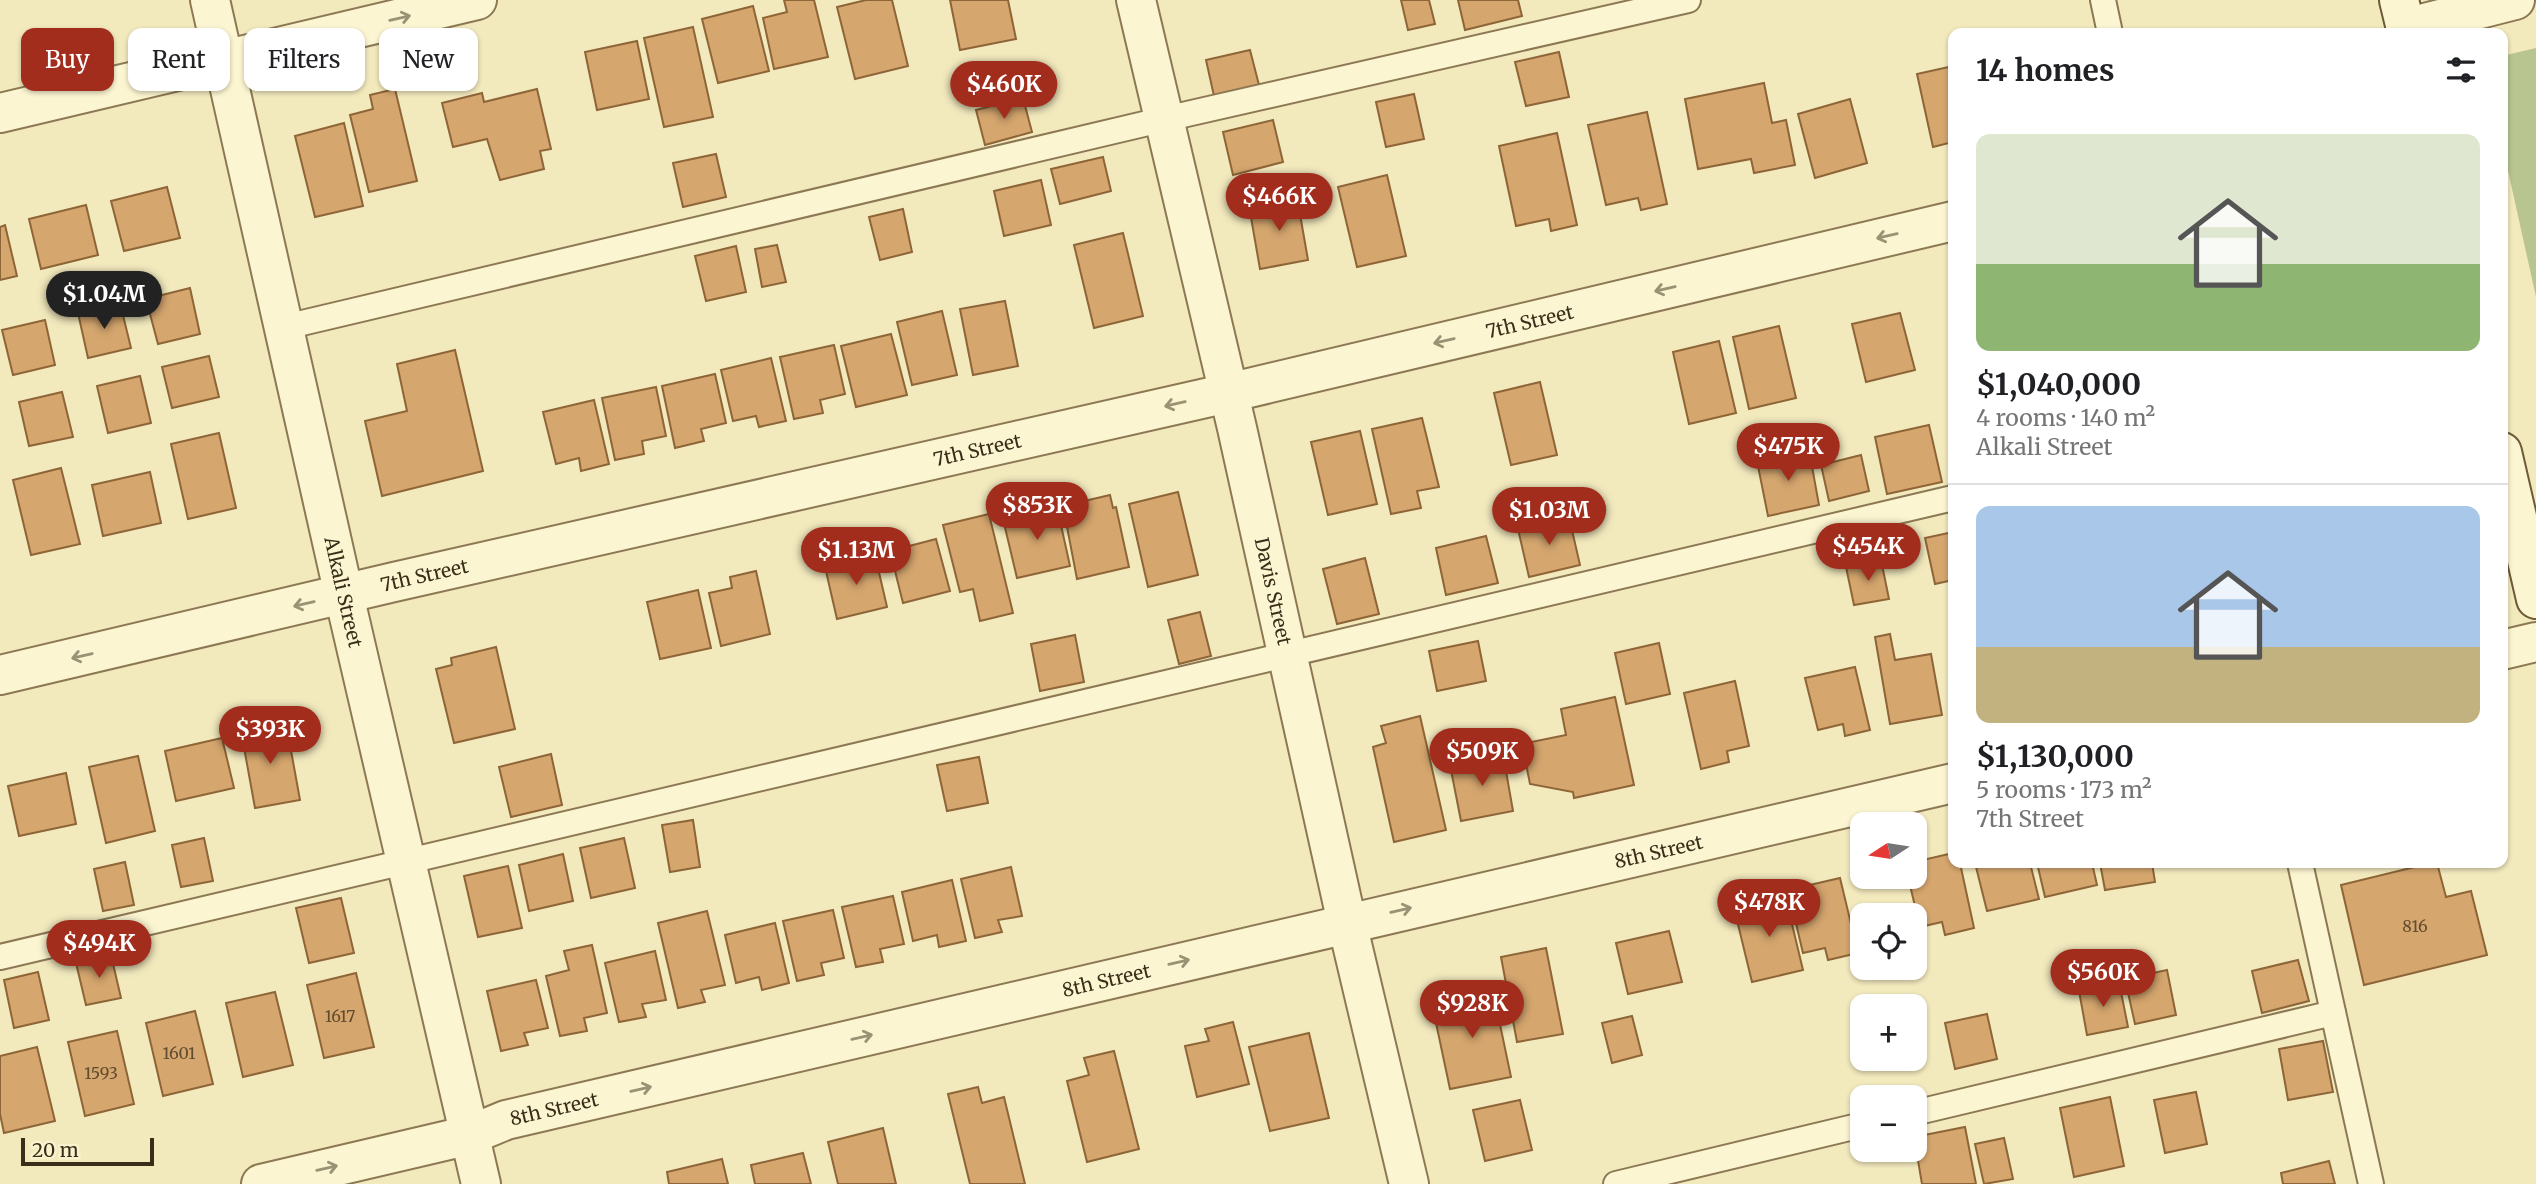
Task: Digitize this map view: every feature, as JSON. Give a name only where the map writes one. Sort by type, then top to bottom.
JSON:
[{"type":"street","name":"Alkali Street","points":[[210,0],[216,28]]},
{"type":"street","points":[[230,58],[477,0]]},
{"type":"street","name":"Davis Street","points":[[1136,0],[1409,1184]]},
{"type":"street","points":[[2404,20],[2515,0]]},
{"type":"street","points":[[0,113],[128,83]]},
{"type":"street","name":"Alkali Street","points":[[230,90],[481,1184]]},
{"type":"street","name":"7th Street","points":[[0,676],[1228,393],[1948,221]]},
{"type":"street","points":[[2508,478],[2536,599]]},
{"type":"street","points":[[2508,649],[2536,642]]},
{"type":"street","name":"8th Street","points":[[261,1184],[470,1135],[506,1120],[1948,784]]},
{"type":"lane","points":[[285,327],[1165,119],[1688,0]]},
{"type":"lane","points":[[2103,0],[2109,28]]},
{"type":"lane","points":[[0,957],[1948,499]]},
{"type":"lane","points":[[2301,868],[2371,1184]]},
{"type":"lane","points":[[1927,1110],[2333,1013]]},
{"type":"lane","points":[[1616,1184],[1850,1128]]},
{"type":"green space","points":[[2536,48],[2536,297],[2508,171],[2508,55]]},
{"type":"building","points":[[784,0],[814,0],[828,57],[774,69],[763,18],[787,12]]},
{"type":"building","points":[[866,0],[892,0],[908,66],[855,79],[837,7]]},
{"type":"building","points":[[950,0],[1008,0],[1016,39],[960,50]]},
{"type":"building","points":[[1401,0],[1429,0],[1435,24],[1408,30]]},
{"type":"building","points":[[1458,0],[1518,0],[1522,16],[1465,30]]},
{"type":"building","points":[[753,6],[769,71],[718,83],[702,19]]},
{"type":"building","points":[[693,27],[713,117],[664,127],[644,38]]},
{"type":"building","points":[[637,41],[649,99],[597,110],[585,52]]},
{"type":"building","points":[[1250,50],[1259,85],[1214,96],[1206,60]]},
{"type":"building","points":[[1559,52],[1569,97],[1526,106],[1515,62]]},
{"type":"building","points":[[1948,67],[1948,143],[1933,147],[1917,74]]},
{"type":"building","points":[[1764,83],[1772,123],[1786,120],[1795,165],[1754,173],[1751,159],[1698,169],[1685,99]]},
{"type":"building","points":[[537,89],[551,149],[540,151],[544,169],[500,180],[487,139],[453,147],[442,103],[482,93],[484,102]]},
{"type":"building","points":[[395,91],[417,181],[369,192],[350,115],[373,109],[370,95]]},
{"type":"building","points":[[1414,94],[1424,139],[1386,147],[1376,102]]},
{"type":"building","points":[[1023,98],[1032,132],[985,145],[976,110]]},
{"type":"building","points":[[1850,99],[1867,163],[1815,178],[1798,114]]},
{"type":"building","points":[[1647,112],[1667,204],[1641,210],[1638,198],[1606,205],[1588,125]]},
{"type":"building","points":[[1273,120],[1283,162],[1233,175],[1223,132]]},
{"type":"building","points":[[344,123],[363,206],[315,217],[295,136]]},
{"type":"building","points":[[1557,133],[1577,225],[1551,231],[1549,219],[1516,226],[1499,146]]},
{"type":"building","points":[[716,154],[726,197],[683,207],[673,163]]},
{"type":"building","points":[[1103,157],[1111,191],[1060,204],[1051,169]]},
{"type":"building","points":[[1387,175],[1406,256],[1357,267],[1338,187]]},
{"type":"building","points":[[1041,180],[1051,225],[1004,236],[994,191]]},
{"type":"building","points":[[167,187],[180,238],[124,251],[111,201]]},
{"type":"building","points":[[1297,197],[1308,260],[1260,269],[1249,206]]},
{"type":"building","points":[[86,205],[98,255],[41,269],[29,219]]},
{"type":"building","points":[[903,209],[912,252],[880,260],[869,217]]},
{"type":"building","points":[[5,225],[17,276],[0,280],[0,227]]},
{"type":"building","points":[[1123,233],[1143,316],[1094,328],[1074,245]]},
{"type":"building","points":[[777,245],[786,282],[762,287],[755,249]]},
{"type":"building","points":[[736,246],[746,292],[706,301],[695,256]]},
{"type":"building","points":[[190,288],[200,334],[158,344],[146,299]]},
{"type":"building","points":[[1005,301],[1018,366],[973,375],[960,309]]},
{"type":"building","points":[[120,303],[131,348],[88,358],[78,313]]},
{"type":"building","points":[[942,311],[957,375],[912,385],[897,322]]},
{"type":"building","points":[[1900,313],[1915,370],[1866,382],[1852,324]]},
{"type":"building","points":[[45,320],[55,365],[13,375],[2,330]]},
{"type":"building","points":[[1779,326],[1796,398],[1749,409],[1733,337]]},
{"type":"building","points":[[891,334],[907,395],[856,407],[841,346]]},
{"type":"building","points":[[1719,341],[1736,413],[1689,424],[1673,352]]},
{"type":"building","points":[[834,345],[845,394],[820,400],[823,413],[794,419],[780,357]]},
{"type":"building","points":[[455,350],[483,471],[382,496],[365,421],[407,411],[397,364]]},
{"type":"building","points":[[209,356],[219,397],[172,408],[162,367]]},
{"type":"building","points":[[771,358],[786,421],[759,427],[756,416],[733,421],[721,370]]},
{"type":"building","points":[[715,374],[726,423],[701,429],[704,441],[675,448],[662,386]]},
{"type":"building","points":[[140,376],[151,423],[108,433],[97,386]]},
{"type":"building","points":[[1540,382],[1557,455],[1511,465],[1494,393]]},
{"type":"building","points":[[656,387],[666,436],[642,441],[644,454],[615,460],[602,398]]},
{"type":"building","points":[[62,392],[73,437],[29,446],[19,402]]},
{"type":"building","points":[[594,400],[609,464],[581,471],[579,458],[556,464],[543,412]]},
{"type":"building","points":[[1422,418],[1439,487],[1417,491],[1421,508],[1391,514],[1372,429]]},
{"type":"building","points":[[1929,425],[1942,482],[1887,494],[1875,437]]},
{"type":"building","points":[[1360,431],[1377,504],[1328,515],[1311,442]]},
{"type":"building","points":[[219,433],[236,508],[188,519],[171,444]]},
{"type":"building","points":[[1809,450],[1819,505],[1768,516],[1757,461]]},
{"type":"building","points":[[1861,455],[1869,491],[1829,501],[1821,465]]},
{"type":"building","points":[[61,468],[80,544],[31,555],[13,480]]},
{"type":"building","points":[[150,472],[161,523],[103,536],[92,485]]},
{"type":"building","points":[[1178,492],[1198,575],[1148,587],[1129,504]]},
{"type":"building","points":[[1110,495],[1113,508],[1116,507],[1129,567],[1077,579],[1063,506]]},
{"type":"building","points":[[1057,507],[1070,566],[1017,578],[1003,519]]},
{"type":"building","points":[[989,514],[1013,613],[980,621],[973,589],[960,592],[943,525]]},
{"type":"building","points":[[1569,517],[1580,565],[1529,577],[1518,529]]},
{"type":"building","points":[[1948,533],[1948,581],[1935,584],[1925,538]]},
{"type":"building","points":[[1486,536],[1498,583],[1446,595],[1436,548]]},
{"type":"building","points":[[936,539],[950,591],[903,603],[890,551]]},
{"type":"building","points":[[875,555],[887,607],[837,619],[825,567]]},
{"type":"building","points":[[1365,558],[1379,614],[1337,624],[1323,569]]},
{"type":"building","points":[[1881,560],[1889,599],[1854,605],[1846,567]]},
{"type":"building","points":[[756,571],[770,634],[721,646],[709,593],[732,588],[730,577]]},
{"type":"building","points":[[698,590],[711,648],[660,659],[647,602]]},
{"type":"building","points":[[1200,612],[1211,656],[1179,664],[1168,620]]},
{"type":"building","points":[[1890,634],[1895,660],[1931,654],[1942,715],[1890,724],[1875,637]]},
{"type":"building","points":[[1075,635],[1084,682],[1040,691],[1031,644]]},
{"type":"building","points":[[1478,641],[1486,681],[1437,691],[1429,651]]},
{"type":"building","points":[[1659,643],[1670,694],[1626,704],[1615,653]]},
{"type":"building","points":[[496,647],[515,729],[454,743],[436,669],[452,665],[451,658]]},
{"type":"building","points":[[1855,667],[1870,730],[1845,736],[1843,724],[1818,730],[1805,678]]},
{"type":"building","points":[[1735,681],[1749,746],[1727,751],[1729,762],[1701,769],[1684,693]]},
{"type":"building","points":[[1615,697],[1634,785],[1574,798],[1573,792],[1530,784],[1522,744],[1566,735],[1561,709]]},
{"type":"building","points":[[1420,716],[1446,830],[1394,842],[1373,747],[1386,743],[1381,726]]},
{"type":"building","points":[[286,723],[300,800],[255,808],[241,731]]},
{"type":"building","points":[[222,738],[234,788],[176,801],[165,751]]},
{"type":"building","points":[[551,754],[562,805],[511,817],[499,767]]},
{"type":"building","points":[[1503,754],[1513,811],[1461,821],[1450,765]]},
{"type":"building","points":[[138,756],[155,831],[106,843],[89,767]]},
{"type":"building","points":[[979,757],[988,803],[947,811],[937,765]]},
{"type":"building","points":[[66,773],[76,824],[19,836],[8,786]]},
{"type":"building","points":[[693,820],[700,867],[670,872],[662,825]]},
{"type":"building","points":[[204,838],[213,881],[181,887],[172,845]]},
{"type":"building","points":[[624,838],[635,888],[591,898],[580,848]]},
{"type":"building","points":[[563,854],[573,901],[529,911],[519,865]]},
{"type":"building","points":[[1948,854],[1948,868],[1961,868],[1974,928],[1945,935],[1942,922],[1927,925],[1927,903],[1914,903],[1911,889],[1927,889],[1927,859]]},
{"type":"building","points":[[125,862],[134,905],[103,911],[94,869]]},
{"type":"building","points":[[508,866],[522,928],[478,937],[464,876]]},
{"type":"building","points":[[1011,867],[1022,916],[998,920],[1002,932],[975,938],[961,879]]},
{"type":"building","points":[[1976,868],[2031,868],[2039,899],[1987,911]]},
{"type":"building","points":[[2038,868],[2093,868],[2097,885],[2045,897]]},
{"type":"building","points":[[2101,868],[2153,868],[2155,882],[2105,890]]},
{"type":"building","points":[[2411,868],[2438,868],[2446,897],[2471,891],[2487,955],[2364,985],[2341,885]]},
{"type":"building","points":[[1840,878],[1850,920],[1850,955],[1828,960],[1825,948],[1803,953],[1788,890]]},
{"type":"building","points":[[952,880],[966,941],[939,947],[937,935],[913,941],[902,892]]},
{"type":"building","points":[[1785,895],[1803,970],[1752,982],[1734,908]]},
{"type":"building","points":[[893,896],[904,944],[880,949],[883,962],[856,967],[842,907]]},
{"type":"building","points":[[341,898],[354,953],[309,963],[296,908]]},
{"type":"building","points":[[833,910],[844,958],[821,963],[824,975],[797,981],[783,921]]},
{"type":"building","points":[[707,911],[725,985],[701,990],[705,1002],[678,1008],[658,923]]},
{"type":"building","points":[[775,923],[789,983],[762,990],[759,977],[736,983],[725,935]]},
{"type":"building","points":[[1669,931],[1682,982],[1628,994],[1616,943]]},
{"type":"building","points":[[592,945],[607,1013],[584,1018],[587,1031],[560,1036],[546,976],[569,970],[564,951]]},
{"type":"building","points":[[1546,948],[1563,1034],[1517,1042],[1501,957]]},
{"type":"building","points":[[655,951],[666,1000],[642,1004],[646,1017],[619,1022],[605,963]]},
{"type":"building","points":[[111,955],[121,998],[86,1005],[76,963]]},
{"type":"building","points":[[2298,960],[2309,1001],[2262,1013],[2252,971]]},
{"type":"building","points":[[2167,970],[2176,1015],[2135,1024],[2125,979]]},
{"type":"building","points":[[38,972],[49,1020],[14,1028],[4,980]]},
{"type":"building","points":[[356,973],[374,1047],[324,1058],[307,985]]},
{"type":"building","points":[[536,980],[548,1028],[524,1033],[528,1045],[501,1051],[487,991]]},
{"type":"building","points":[[2119,982],[2128,1027],[2087,1035],[2079,991]]},
{"type":"building","points":[[1493,991],[1511,1077],[1450,1089],[1432,1004]]},
{"type":"building","points":[[275,992],[293,1065],[243,1077],[226,1003]]},
{"type":"building","points":[[195,1011],[213,1084],[163,1096],[146,1023]]},
{"type":"building","points":[[1987,1014],[1997,1059],[1955,1069],[1945,1023]]},
{"type":"building","points":[[1632,1016],[1642,1055],[1612,1063],[1602,1023]]},
{"type":"building","points":[[1233,1022],[1249,1084],[1197,1097],[1185,1046],[1209,1041],[1205,1029]]},
{"type":"building","points":[[117,1031],[134,1104],[85,1116],[68,1042]]},
{"type":"building","points":[[1309,1033],[1329,1118],[1270,1131],[1249,1047]]},
{"type":"building","points":[[2323,1041],[2333,1092],[2288,1100],[2279,1049]]},
{"type":"building","points":[[37,1047],[55,1121],[4,1133],[0,1114],[0,1056]]},
{"type":"building","points":[[1114,1051],[1139,1149],[1087,1162],[1067,1081],[1089,1075],[1084,1058]]},
{"type":"building","points":[[978,1087],[982,1103],[1004,1097],[1025,1184],[970,1184],[948,1094]]},
{"type":"building","points":[[2196,1092],[2207,1144],[2165,1153],[2154,1100]]},
{"type":"building","points":[[2110,1097],[2124,1166],[2074,1177],[2060,1108]]},
{"type":"building","points":[[1520,1100],[1532,1150],[1485,1161],[1473,1110]]},
{"type":"building","points":[[1965,1127],[1976,1184],[1922,1184],[1918,1162],[1927,1162],[1927,1134]]},
{"type":"building","points":[[883,1128],[896,1184],[838,1184],[828,1142]]},
{"type":"building","points":[[2004,1138],[2013,1179],[1984,1184],[1975,1144]]},
{"type":"building","points":[[803,1153],[811,1184],[755,1184],[751,1165]]},
{"type":"building","points":[[722,1159],[728,1184],[669,1184],[667,1172]]},
{"type":"building","points":[[2329,1161],[2335,1184],[2283,1184],[2281,1173]]}]
